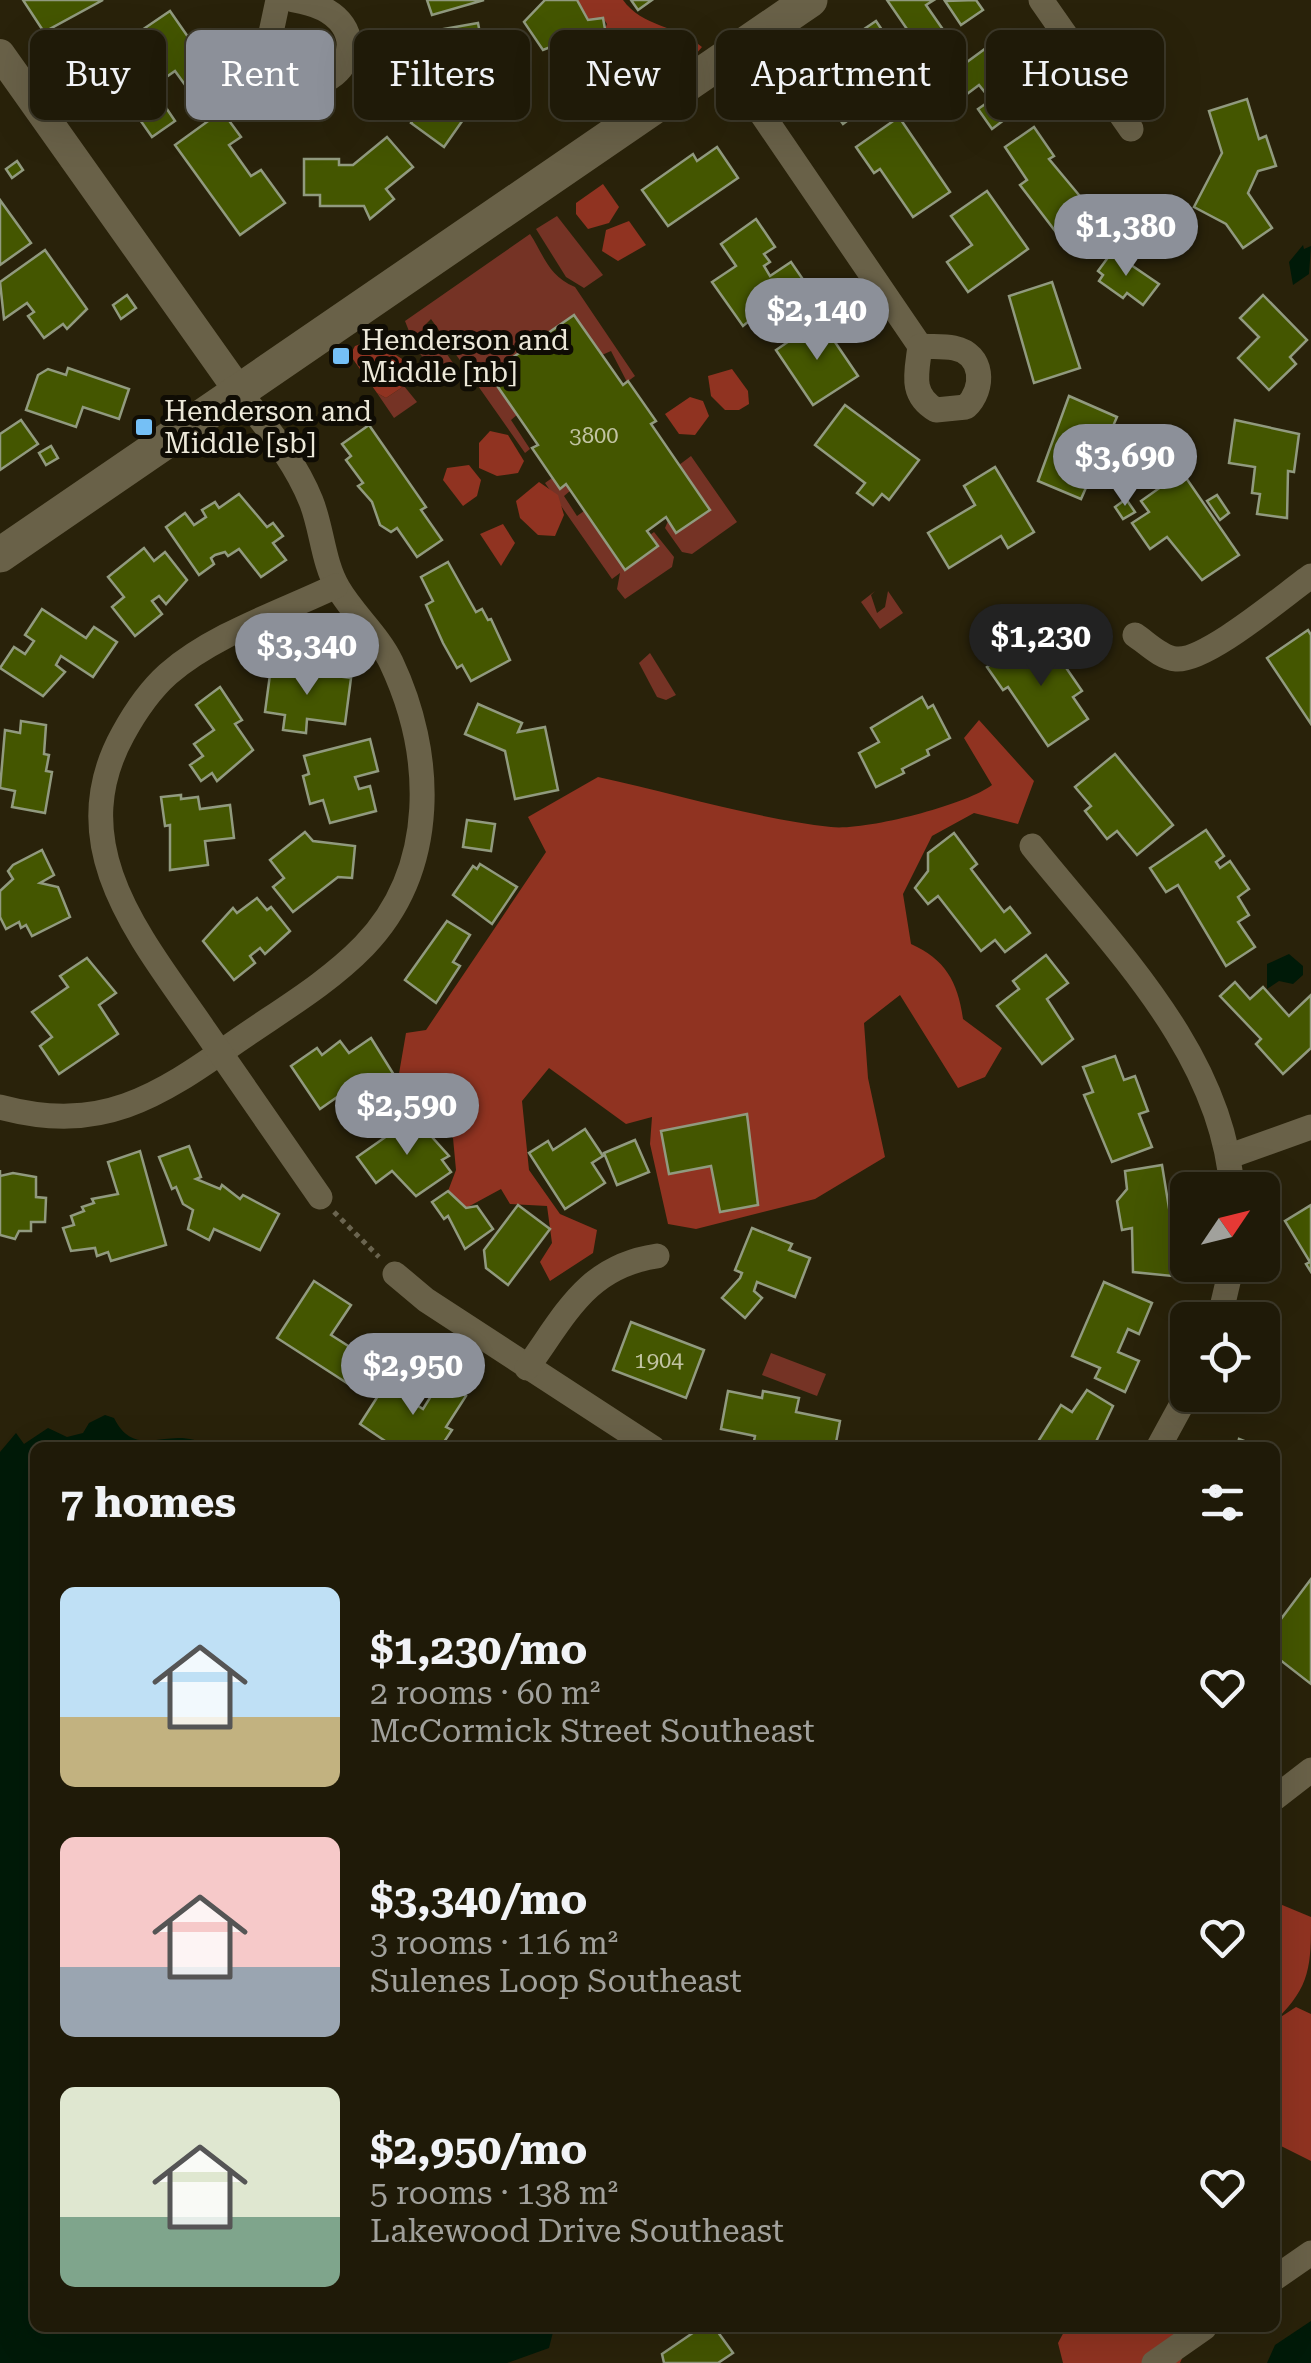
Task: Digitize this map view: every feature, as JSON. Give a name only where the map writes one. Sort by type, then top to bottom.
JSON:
[{"type":"main road","points":[[767,30],[810,0]]},
{"type":"main road","points":[[0,555],[241,394],[716,66]]},
{"type":"street","points":[[278,0],[269,42],[276,68],[300,83],[326,80],[338,73],[350,50],[345,24],[326,6],[294,0]]},
{"type":"street","points":[[1041,0],[1131,129]]},
{"type":"street","points":[[0,54],[298,471],[336,586],[388,657],[414,714],[423,762],[424,810],[406,878],[368,942],[339,970],[220,1053],[126,1109],[93,1117],[56,1119],[0,1107]]},
{"type":"street","points":[[765,120],[920,346]]},
{"type":"street","points":[[1135,635],[1172,659],[1185,659],[1208,649],[1311,576]]},
{"type":"street","points":[[320,1197],[129,921],[106,870],[100,818],[106,764],[136,708],[169,673],[212,645],[336,586]]},
{"type":"street","points":[[1032,846],[1156,1002],[1215,1107],[1231,1172]]},
{"type":"street","points":[[1230,1156],[1311,1126]]},
{"type":"street","points":[[527,1368],[588,1284],[626,1261],[657,1256]]},
{"type":"street","points":[[396,1274],[527,1368],[643,1442]]},
{"type":"street","points":[[1161,1442],[1178,1412]]},
{"type":"street","points":[[1280,1794],[1311,1770]]},
{"type":"street","points":[[1280,2275],[1311,2253]]},
{"type":"street","points":[[1154,2363],[1198,2332]]},
{"type":"path","points":[[320,1197],[396,1274]]},
{"type":"shaded area","points":[[577,0],[623,0],[640,16],[672,30],[605,30],[607,24],[603,18],[588,20]]},
{"type":"shaded area","points":[[603,184],[619,207],[609,223],[588,229],[576,214],[576,203]]},
{"type":"shaded area","points":[[557,216],[603,275],[584,288],[566,277],[536,229]]},
{"type":"shaded area","points":[[629,221],[646,245],[618,261],[602,251],[606,230]]},
{"type":"shaded area","points":[[530,234],[553,271],[575,287],[635,376],[627,382],[611,351],[602,355],[574,315],[505,397],[518,414],[511,420],[530,449],[525,453],[431,319],[426,324],[460,373],[441,386],[414,344],[405,321]]},
{"type":"shaded area","points":[[1303,245],[1304,249],[1311,246],[1309,274],[1293,285],[1289,262]]},
{"type":"shaded area","points":[[381,337],[387,349],[408,363],[407,384],[386,398],[377,393],[350,355],[355,346]]},
{"type":"shaded area","points":[[732,369],[748,391],[749,404],[739,410],[725,410],[711,396],[708,376]]},
{"type":"shaded area","points":[[404,386],[417,402],[394,418],[377,393],[386,398]]},
{"type":"shaded area","points":[[690,397],[703,401],[709,416],[695,435],[679,434],[665,414]]},
{"type":"shaded area","points":[[490,431],[508,435],[524,461],[518,473],[497,476],[479,468],[479,443]]},
{"type":"shaded area","points":[[691,456],[737,522],[692,554],[682,552],[665,528],[668,521],[677,532],[710,510],[679,465]]},
{"type":"shaded area","points":[[469,465],[481,480],[477,496],[463,506],[443,480],[447,468]]},
{"type":"shaded area","points":[[552,478],[559,488],[566,484],[570,491],[564,496],[577,516],[584,511],[624,569],[657,546],[650,535],[654,532],[674,557],[672,567],[625,599],[617,589],[620,573],[612,579],[545,483]]},
{"type":"shaded area","points":[[539,482],[558,495],[564,515],[555,536],[538,535],[520,518],[516,501]]},
{"type":"shaded area","points":[[503,524],[515,543],[501,566],[480,534]]},
{"type":"shaded area","points":[[875,591],[871,595],[877,613],[885,607],[888,591],[903,613],[880,629],[861,602]]},
{"type":"shaded area","points":[[650,653],[676,695],[666,700],[657,697],[639,663]]},
{"type":"shaded area","points":[[979,720],[1034,781],[1018,824],[974,813],[932,836],[903,894],[911,944],[933,957],[948,973],[963,1019],[1002,1048],[985,1077],[958,1088],[900,995],[864,1023],[868,1078],[885,1157],[815,1199],[696,1229],[668,1224],[650,1144],[652,1117],[626,1124],[549,1068],[522,1101],[529,1170],[560,1214],[597,1230],[593,1253],[550,1281],[540,1262],[552,1243],[547,1206],[510,1204],[501,1189],[466,1208],[448,1191],[456,1170],[453,1138],[396,1091],[406,1033],[426,1030],[546,852],[528,817],[598,777],[803,823],[847,827],[890,821],[961,801],[992,785],[964,738]]},
{"type":"shaded area","points":[[1289,954],[1303,966],[1303,975],[1293,984],[1279,981],[1267,989],[1267,964]]},
{"type":"shaded area","points":[[771,1353],[826,1374],[817,1396],[762,1375]]},
{"type":"shaded area","points":[[105,1415],[114,1418],[133,1438],[199,1442],[30,1442],[30,2332],[553,2332],[549,2348],[507,2363],[0,2363],[0,1452],[16,1433],[24,1444],[48,1428],[67,1437],[83,1433],[89,1423]]},
{"type":"shaded area","points":[[1280,1904],[1311,1917],[1307,1974],[1280,2016]]},
{"type":"shaded area","points":[[1296,2007],[1311,2014],[1311,2161],[1280,2146],[1280,2017]]},
{"type":"shaded area","points":[[1311,2321],[1311,2363],[1267,2363],[1275,2345]]},
{"type":"shaded area","points":[[1064,2332],[1183,2332],[1187,2347],[1180,2363],[1063,2363],[1058,2343]]},
{"type":"building","points":[[23,0],[103,0],[48,30],[43,30]]},
{"type":"building","points":[[427,0],[484,0],[432,15]]},
{"type":"building","points":[[545,0],[577,0],[588,20],[603,18],[605,30],[550,30],[550,47],[543,50],[524,22]]},
{"type":"building","points":[[631,0],[652,0],[638,10]]},
{"type":"building","points":[[887,0],[934,0],[926,5],[943,30],[908,30]]},
{"type":"building","points":[[976,0],[983,10],[961,25],[945,1]]},
{"type":"building","points":[[170,11],[186,34],[186,86],[175,71],[166,77],[166,30],[142,30]]},
{"type":"building","points":[[876,21],[882,30],[863,30]]},
{"type":"building","points":[[478,23],[479,30],[438,30]]},
{"type":"building","points":[[986,48],[986,94],[979,85],[966,93],[966,63]]},
{"type":"building","points":[[1247,99],[1259,139],[1266,136],[1276,166],[1258,171],[1248,193],[1272,228],[1243,248],[1226,224],[1194,207],[1222,153],[1209,111]]},
{"type":"building","points":[[986,103],[986,120],[1004,120],[992,129],[978,109]]},
{"type":"building","points":[[166,108],[175,121],[152,137],[140,120],[166,120]]},
{"type":"building","points":[[210,120],[229,120],[241,137],[229,145],[251,176],[261,170],[285,203],[240,235],[175,145]]},
{"type":"building","points":[[413,120],[463,120],[444,147],[411,123]]},
{"type":"building","points":[[895,120],[901,120],[950,192],[913,217],[880,169],[874,173],[856,147]]},
{"type":"building","points":[[1034,127],[1054,156],[1049,159],[1084,201],[1080,203],[1091,220],[1062,240],[1020,185],[1027,180],[1005,147]]},
{"type":"building","points":[[387,137],[413,167],[386,189],[394,199],[370,219],[364,206],[320,206],[320,195],[304,195],[304,159],[339,159],[339,165],[353,165]]},
{"type":"building","points":[[717,147],[738,178],[668,226],[642,190],[693,154],[697,161]]},
{"type":"building","points":[[17,161],[23,170],[12,178],[6,169]]},
{"type":"building","points":[[987,191],[1028,249],[968,292],[947,262],[972,245],[951,216]]},
{"type":"building","points":[[0,200],[31,243],[0,265]]},
{"type":"building","points":[[756,219],[775,247],[764,254],[770,262],[764,266],[770,276],[791,262],[802,278],[743,326],[712,282],[736,266],[721,244]]},
{"type":"building","points":[[45,250],[87,309],[67,329],[63,324],[44,338],[28,316],[34,312],[27,303],[4,319],[0,282]]},
{"type":"building","points":[[1112,252],[1159,284],[1143,305],[1127,293],[1123,298],[1099,281],[1103,275],[1098,271]]},
{"type":"building","points":[[1052,282],[1080,368],[1034,383],[1009,296]]},
{"type":"building","points":[[127,295],[136,308],[121,319],[113,305]]},
{"type":"building","points":[[1263,295],[1307,340],[1290,357],[1296,364],[1269,390],[1238,358],[1259,337],[1240,318]]},
{"type":"building","points":[[574,315],[623,385],[628,381],[656,421],[651,424],[710,510],[676,533],[666,517],[647,531],[658,546],[625,570],[566,484],[560,489],[532,448],[538,445],[489,374]]},
{"type":"building","points":[[820,320],[858,376],[813,405],[776,350]]},
{"type":"building","points":[[68,368],[129,389],[119,419],[83,407],[76,427],[26,410],[38,375],[48,369],[66,375]]},
{"type":"building","points":[[1069,396],[1117,417],[1081,499],[1038,481]]},
{"type":"building","points":[[845,405],[919,460],[889,500],[882,494],[873,505],[857,493],[865,483],[815,445]]},
{"type":"building","points":[[21,420],[38,444],[0,470],[0,434]]},
{"type":"building","points":[[1235,420],[1299,434],[1294,472],[1288,471],[1287,518],[1257,514],[1260,494],[1252,493],[1255,467],[1229,463]]},
{"type":"building","points":[[369,425],[426,507],[421,510],[442,540],[417,557],[397,528],[391,532],[380,525],[372,502],[358,486],[363,483],[346,460],[351,456],[342,444]]},
{"type":"building","points":[[51,446],[58,458],[46,465],[39,453]]},
{"type":"building","points":[[995,467],[1034,532],[1008,548],[1001,536],[949,568],[928,533],[975,505],[964,486]]},
{"type":"building","points":[[1182,472],[1239,555],[1202,580],[1167,537],[1150,549],[1132,523],[1149,512],[1141,501]]},
{"type":"building","points":[[239,494],[267,527],[273,523],[283,536],[273,543],[286,560],[261,577],[239,549],[228,556],[225,552],[215,555],[211,558],[214,564],[199,575],[166,527],[185,513],[194,525],[206,517],[202,510],[215,502],[219,508]]},
{"type":"building","points":[[1217,495],[1229,513],[1220,520],[1207,501]]},
{"type":"building","points":[[1126,499],[1135,512],[1123,519],[1115,507]]},
{"type":"building","points":[[144,548],[154,561],[165,552],[187,580],[166,604],[159,596],[152,601],[162,614],[135,636],[112,607],[124,597],[108,577]]},
{"type":"building","points":[[448,562],[476,612],[482,609],[491,619],[510,660],[471,681],[462,665],[457,668],[426,605],[433,601],[421,577]]},
{"type":"building","points":[[42,609],[86,638],[94,627],[117,642],[93,677],[61,656],[56,665],[65,672],[43,696],[0,668],[14,647],[25,654],[34,641],[25,635]]},
{"type":"building","points":[[1308,630],[1311,635],[1311,724],[1267,658]]},
{"type":"building","points":[[1032,636],[1047,659],[1056,653],[1082,691],[1073,697],[1088,719],[1048,746],[1008,687],[1003,690],[987,667]]},
{"type":"building","points":[[271,667],[351,678],[345,724],[307,719],[306,733],[283,730],[285,715],[265,712]]},
{"type":"building","points":[[220,687],[242,720],[235,724],[253,750],[217,781],[212,773],[201,781],[190,765],[203,756],[194,744],[214,730],[196,705]]},
{"type":"building","points":[[922,697],[928,708],[933,705],[950,738],[902,769],[904,773],[876,787],[859,753],[879,742],[871,728]]},
{"type":"building","points":[[478,704],[522,723],[518,732],[545,727],[558,790],[515,799],[505,751],[465,734]]},
{"type":"building","points":[[21,721],[46,725],[46,771],[52,772],[45,813],[12,807],[15,791],[0,788],[5,730],[20,733]]},
{"type":"building","points":[[370,739],[378,771],[355,777],[359,789],[370,786],[376,811],[330,823],[323,800],[310,804],[303,776],[309,774],[304,756]]},
{"type":"building","points":[[1115,754],[1173,825],[1137,855],[1117,831],[1107,839],[1085,811],[1091,806],[1075,787]]},
{"type":"building","points":[[181,795],[181,799],[198,797],[200,809],[230,805],[234,838],[205,841],[208,865],[170,870],[170,825],[165,826],[161,797]]},
{"type":"building","points":[[467,820],[495,824],[491,851],[463,847]]},
{"type":"building","points":[[1206,830],[1224,856],[1216,862],[1220,868],[1230,861],[1249,889],[1238,897],[1249,915],[1238,922],[1255,947],[1226,966],[1178,885],[1166,892],[1150,868]]},
{"type":"building","points":[[305,832],[313,841],[355,846],[352,878],[338,877],[293,912],[273,887],[284,878],[270,860]]},
{"type":"building","points":[[954,833],[977,864],[971,869],[1004,912],[1010,907],[1030,933],[1005,952],[995,940],[981,951],[938,896],[928,904],[915,888],[928,871],[928,853]]},
{"type":"building","points":[[42,850],[54,875],[40,883],[58,887],[70,917],[32,936],[26,925],[21,928],[19,922],[6,929],[0,917],[0,891],[13,879],[8,871]]},
{"type":"building","points":[[480,864],[517,887],[492,924],[453,895],[473,866],[477,869]]},
{"type":"building","points":[[257,898],[267,910],[271,907],[290,931],[265,954],[260,948],[250,956],[255,963],[234,980],[203,941],[233,908],[237,913]]},
{"type":"building","points":[[447,921],[470,935],[453,962],[460,966],[436,1003],[405,980]]},
{"type":"building","points":[[1046,955],[1068,983],[1047,999],[1073,1039],[1042,1064],[997,1006],[1019,989],[1013,981]]},
{"type":"building","points":[[87,958],[116,993],[99,1005],[118,1034],[59,1074],[40,1046],[52,1037],[32,1012],[68,987],[60,976]]},
{"type":"building","points":[[1235,982],[1250,999],[1263,987],[1289,1016],[1311,995],[1311,1048],[1283,1074],[1256,1044],[1261,1039],[1220,996]]},
{"type":"building","points":[[371,1038],[394,1075],[371,1091],[363,1079],[320,1109],[291,1066],[317,1048],[322,1055],[340,1041],[349,1053]]},
{"type":"building","points":[[1115,1056],[1124,1080],[1135,1076],[1148,1111],[1139,1114],[1152,1147],[1112,1162],[1084,1095],[1093,1092],[1083,1067]]},
{"type":"building","points":[[747,1114],[758,1205],[720,1212],[711,1166],[669,1174],[661,1131]]},
{"type":"building","points":[[414,1117],[449,1156],[442,1160],[451,1172],[416,1196],[392,1171],[376,1183],[357,1157]]},
{"type":"building","points":[[585,1129],[603,1156],[592,1163],[605,1183],[565,1209],[529,1153],[548,1141],[553,1150]]},
{"type":"building","points":[[635,1140],[649,1172],[617,1185],[604,1153]]},
{"type":"building","points":[[189,1146],[201,1177],[196,1179],[220,1189],[222,1185],[240,1199],[243,1195],[279,1214],[260,1250],[214,1229],[209,1240],[188,1229],[193,1210],[183,1204],[176,1187],[172,1189],[159,1157]]},
{"type":"building","points":[[140,1151],[166,1245],[111,1261],[108,1252],[97,1256],[95,1248],[71,1251],[63,1228],[74,1225],[71,1216],[94,1203],[92,1199],[118,1194],[108,1162]]},
{"type":"building","points":[[1162,1165],[1170,1214],[1170,1276],[1133,1272],[1132,1228],[1122,1230],[1117,1201],[1127,1189],[1125,1171]]},
{"type":"building","points":[[13,1173],[36,1177],[36,1197],[46,1198],[45,1222],[31,1222],[31,1231],[19,1231],[15,1239],[0,1235],[0,1176]]},
{"type":"building","points":[[448,1191],[466,1208],[477,1206],[493,1229],[465,1249],[448,1216],[444,1219],[432,1202]]},
{"type":"building","points":[[518,1205],[550,1229],[508,1285],[486,1268],[484,1250]]},
{"type":"building","points":[[1311,1205],[1311,1272],[1306,1264],[1310,1262],[1285,1221]]},
{"type":"building","points":[[752,1228],[792,1244],[789,1250],[810,1258],[795,1297],[757,1282],[754,1291],[762,1298],[745,1318],[722,1298],[740,1278],[742,1273],[735,1270]]},
{"type":"building","points":[[314,1281],[351,1305],[331,1335],[367,1358],[350,1385],[277,1338]]},
{"type":"building","points":[[1104,1282],[1152,1303],[1139,1334],[1128,1329],[1118,1352],[1139,1361],[1125,1392],[1095,1378],[1100,1368],[1072,1356]]},
{"type":"building","points":[[631,1322],[704,1350],[686,1398],[613,1370]]},
{"type":"building","points":[[441,1380],[466,1396],[446,1427],[452,1430],[444,1442],[387,1442],[360,1424],[385,1385],[423,1409]]},
{"type":"building","points":[[1087,1390],[1113,1406],[1096,1442],[1038,1442],[1061,1405],[1072,1412]]},
{"type":"building","points":[[728,1391],[762,1398],[763,1391],[799,1398],[796,1412],[840,1421],[836,1442],[754,1442],[755,1436],[721,1429]]},
{"type":"building","points":[[1311,1579],[1311,1684],[1280,1660],[1280,1620]]},
{"type":"building","points":[[694,2332],[718,2332],[733,2353],[718,2363],[664,2363],[662,2354]]},
{"type":"place","name":"Henderson and Middle [nb]","points":[[341,356]]},
{"type":"place","name":"Henderson and Middle [sb]","points":[[144,427]]}]
